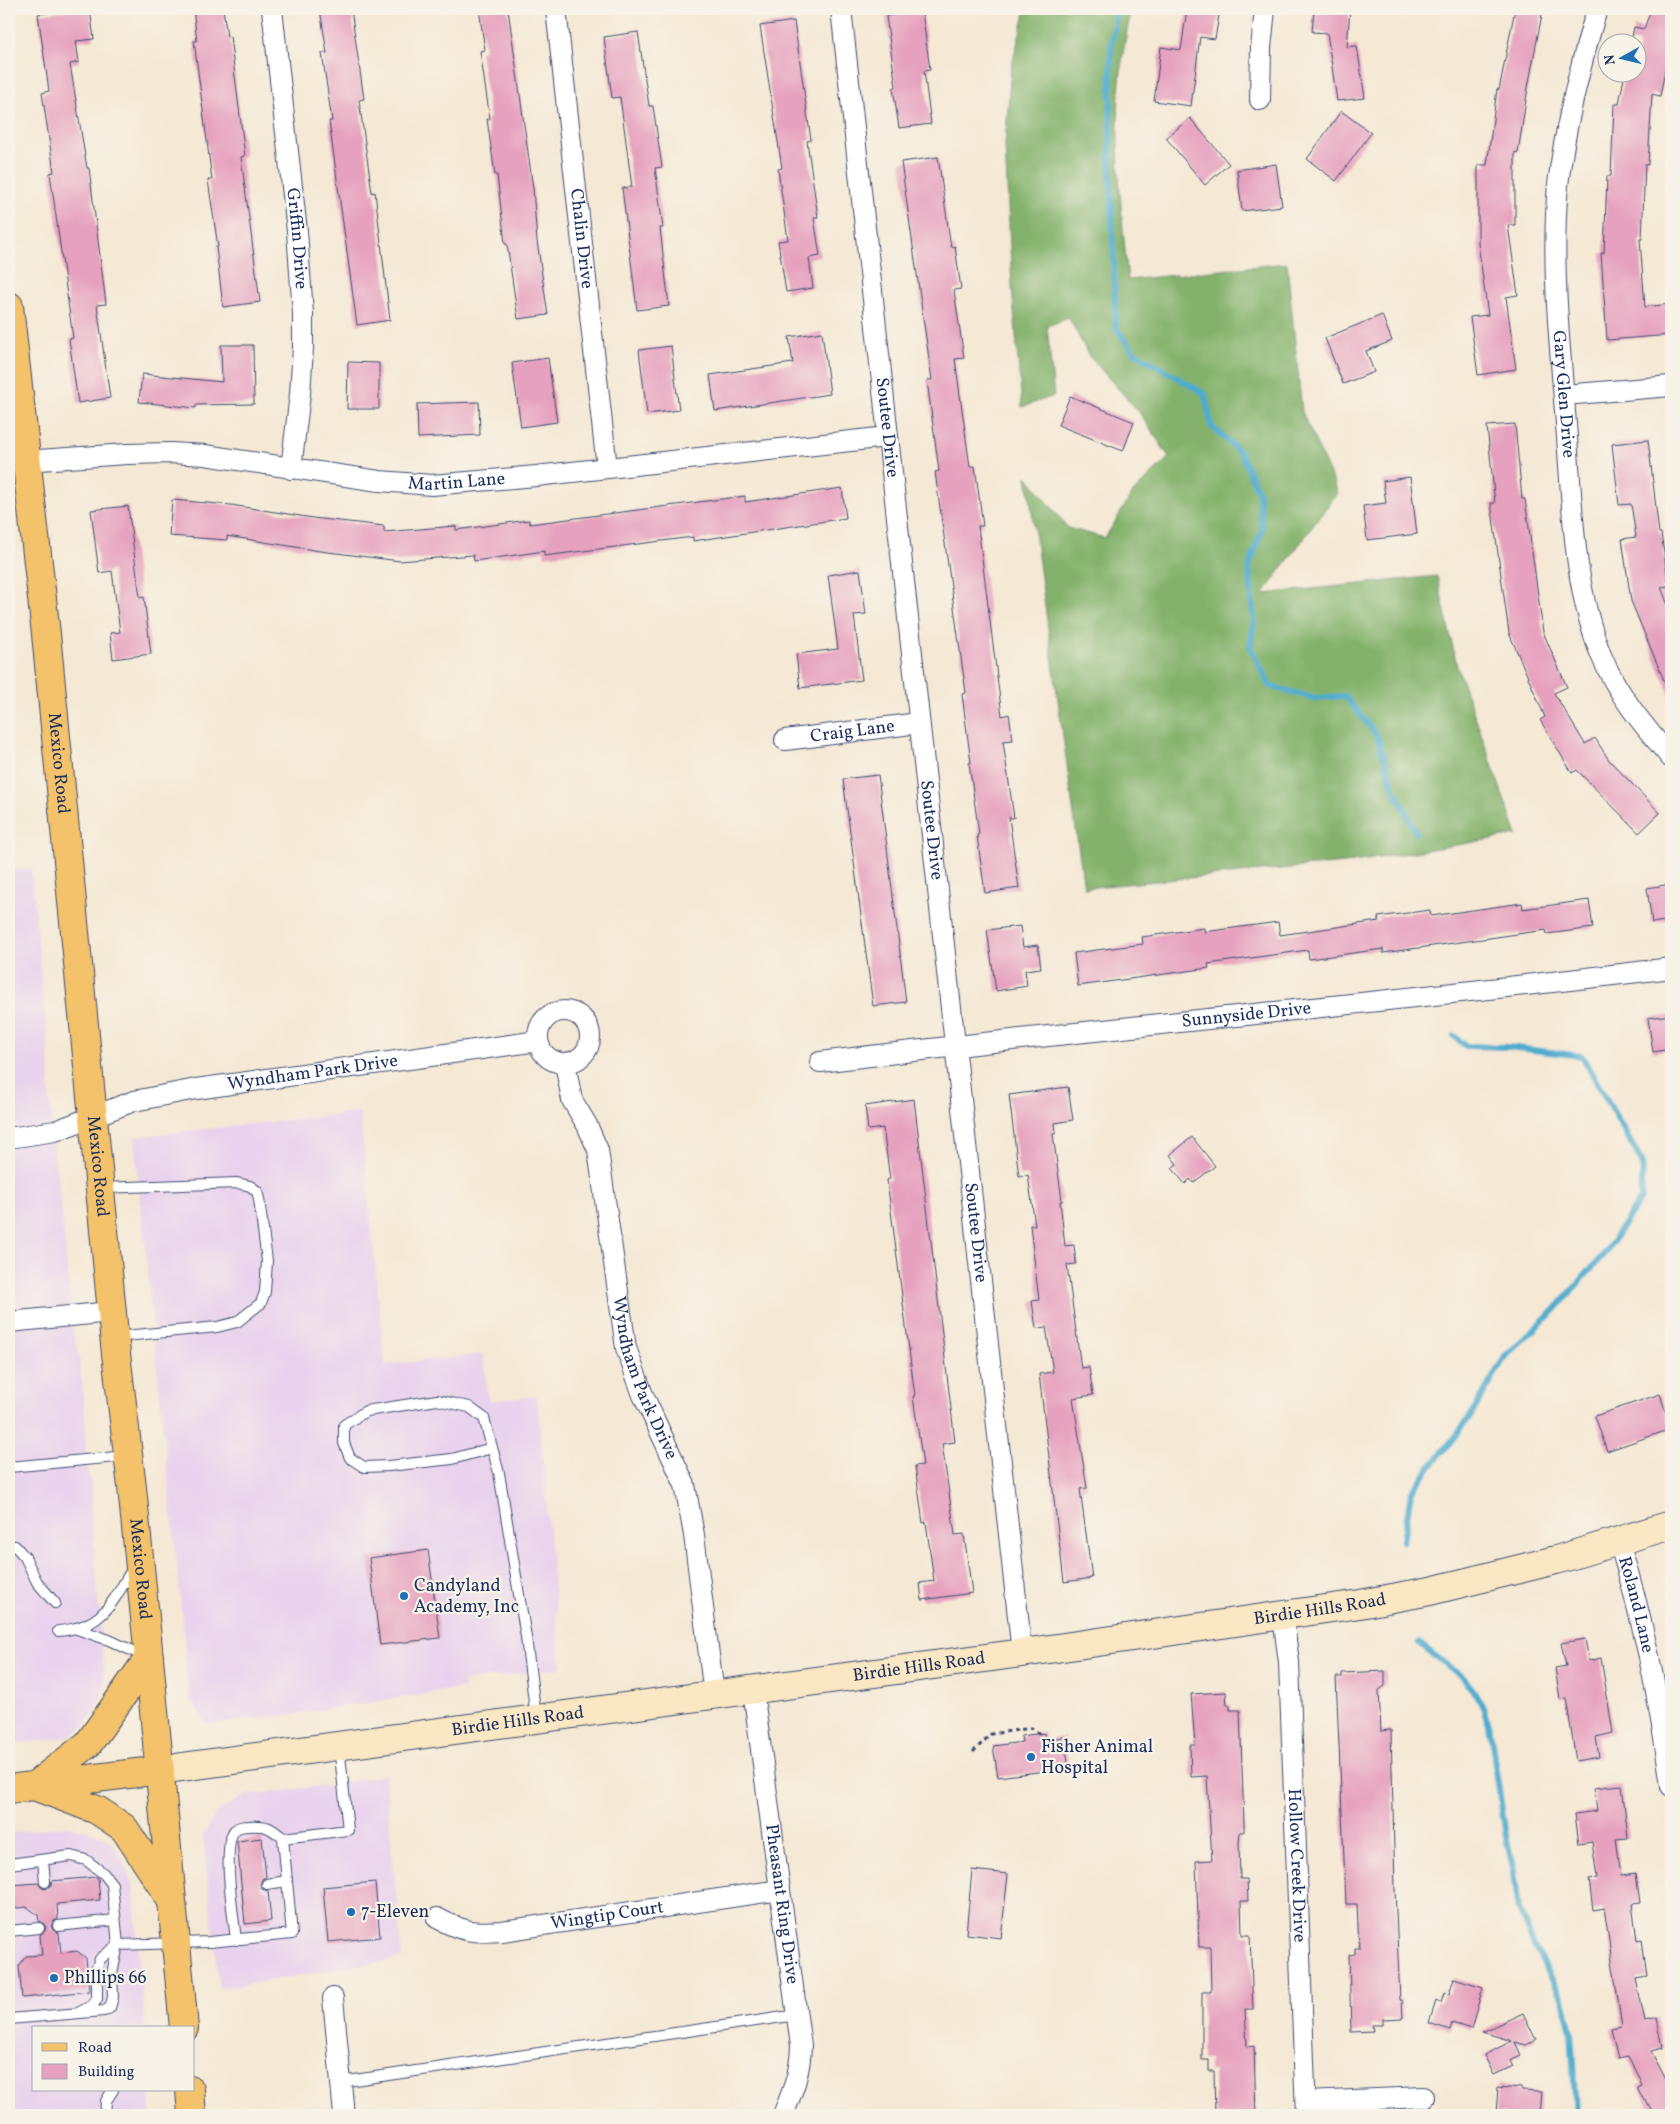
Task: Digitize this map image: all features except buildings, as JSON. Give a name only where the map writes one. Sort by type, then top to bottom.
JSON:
[{"type":"main road","name":"Mexico Road","points":[[9,306],[17,462],[67,845],[92,1118],[139,1559],[184,2026]]},
{"type":"main road","name":"Birdie Hills Road","points":[[160,1770],[1283,1617],[1430,1591],[1556,1560],[1671,1525]]},
{"type":"main road","points":[[21,1788],[88,1744],[149,1658]]},
{"type":"main road","points":[[21,1788],[160,1770]]},
{"type":"main road","points":[[21,1788],[97,1810],[124,1828],[172,1901]]},
{"type":"main road","points":[[190,2092],[192,2115]]},
{"type":"street","name":"Griffin Drive","points":[[272,9],[298,241],[303,314],[301,384],[290,469]]},
{"type":"street","name":"Chalin Drive","points":[[556,9],[607,468]]},
{"type":"street","name":"Soutee Drive","points":[[841,9],[1022,1653]]},
{"type":"street","points":[[1260,100],[1261,48],[1265,9]]},
{"type":"street","name":"Gary Glen Drive","points":[[1597,9],[1580,66],[1558,185],[1557,316],[1574,539],[1583,597],[1601,655],[1617,688],[1642,724],[1671,758]]},
{"type":"street","points":[[1564,395],[1671,386]]},
{"type":"street","name":"Martin Lane","points":[[17,462],[127,454],[171,453],[205,455],[379,481],[432,485],[480,482],[887,437]]},
{"type":"street","name":"Craig Lane","points":[[785,740],[919,723]]},
{"type":"street","name":"Sunnyside Drive","points":[[820,1062],[956,1045],[1139,1027],[1671,968]]},
{"type":"street","points":[[561,1012],[577,1015],[588,1027],[589,1043],[580,1058],[565,1063],[554,1062],[546,1057],[538,1041],[541,1024],[546,1018],[561,1012]]},
{"type":"street","name":"Wyndham Park Drive","points":[[9,1138],[55,1131],[134,1101],[196,1089],[538,1041]]},
{"type":"street","name":"Wyndham Park Drive","points":[[565,1063],[572,1100],[587,1125],[598,1150],[626,1348],[643,1395],[685,1485],[694,1535],[714,1695]]},
{"type":"street","points":[[9,1322],[113,1325]]},
{"type":"street","name":"Roland Lane","points":[[1620,1542],[1646,1645],[1670,1764],[1671,1786]]},
{"type":"street","name":"Hollow Creek Drive","points":[[1283,1617],[1289,1662],[1306,2109]]},
{"type":"street","name":"Pheasant Ring Drive","points":[[753,1690],[801,2046],[800,2067],[796,2084],[783,2115]]},
{"type":"street","name":"Wingtip Court","points":[[437,1918],[459,1930],[478,1933],[780,1890]]},
{"type":"street","points":[[333,1998],[344,2115]]},
{"type":"street","points":[[1306,2109],[1424,2097]]},
{"type":"lane","points":[[99,1188],[237,1183],[250,1186],[257,1191],[259,1198],[267,1261],[265,1292],[261,1303],[237,1322],[218,1327],[113,1325]]},
{"type":"lane","points":[[492,1448],[452,1459],[364,1467],[350,1458],[344,1443],[344,1425],[366,1411],[437,1400],[469,1407],[484,1418],[499,1473],[526,1637],[536,1719]]},
{"type":"lane","points":[[9,1467],[128,1456]]},
{"type":"lane","points":[[9,1536],[12,1547],[25,1557],[36,1582],[55,1603]]},
{"type":"lane","points":[[77,1630],[90,1624],[105,1612],[139,1559]]},
{"type":"lane","points":[[58,1631],[77,1630],[109,1640],[149,1658]]},
{"type":"lane","points":[[283,1838],[348,1830],[339,1746]]},
{"type":"lane","points":[[78,2013],[93,2005],[97,2000],[97,1967],[100,1959],[118,1945],[236,1940],[292,1934],[283,1838],[270,1827],[242,1826],[234,1831],[229,1840],[228,1864],[236,1887],[236,1940]]},
{"type":"lane","points":[[9,1864],[71,1856],[86,1860],[104,1874],[112,1884],[118,1945],[112,1974],[110,2008],[104,2011],[9,2019]]},
{"type":"lane","points":[[43,1860],[46,1882]]},
{"type":"lane","points":[[267,1884],[287,1881]]},
{"type":"lane","points":[[58,1926],[115,1920]]},
{"type":"lane","points":[[9,1931],[39,1928]]},
{"type":"lane","points":[[341,2082],[797,2015]]},
{"type":"lane","points":[[105,2115],[106,2101],[112,2092]]},
{"type":"path","points":[[973,1752],[991,1734],[1031,1728],[1039,1734]]},
{"type":"shaded area","points":[[31,868],[50,1070],[49,1086],[55,1165],[58,1175],[74,1336],[79,1356],[86,1425],[88,1473],[92,1486],[91,1510],[105,1682],[97,1709],[81,1729],[69,1737],[21,1743],[9,1747],[9,871]]},
{"type":"shaded area","points":[[360,1112],[385,1365],[483,1354],[488,1401],[537,1396],[561,1668],[463,1681],[464,1688],[294,1714],[213,1724],[206,1723],[189,1696],[188,1688],[134,1137]]},
{"type":"shaded area","points":[[385,1775],[402,1958],[219,1989],[203,1836],[216,1813],[246,1795],[323,1786]]},
{"type":"shaded area","points":[[68,1826],[94,1833],[106,1839],[116,1849],[129,1873],[133,1886],[145,2026],[32,2026],[32,2092],[149,2092],[150,2115],[9,2115],[9,1833]]},
{"type":"green space","points":[[1026,9],[1132,9],[1120,76],[1118,110],[1119,178],[1128,280],[1287,263],[1302,412],[1338,492],[1263,594],[1437,576],[1457,666],[1517,835],[1354,862],[1084,888],[1027,476],[1068,528],[1105,538],[1132,494],[1169,457],[1139,412],[1089,356],[1069,318],[1047,326],[1054,396],[1022,407],[1012,287],[1005,144],[1011,68]]},
{"type":"waterway","points":[[1117,9],[1111,47],[1110,156],[1116,328],[1134,352],[1205,394],[1211,426],[1240,452],[1259,494],[1262,529],[1249,567],[1254,621],[1250,647],[1270,686],[1313,698],[1345,696],[1377,736],[1393,786],[1416,833]]},
{"type":"waterway","points":[[1403,1541],[1411,1492],[1470,1417],[1506,1355],[1555,1310],[1604,1254],[1641,1199],[1643,1164],[1582,1056],[1508,1047],[1466,1046],[1454,1036]]},
{"type":"waterway","points":[[1419,1643],[1461,1676],[1472,1688],[1482,1705],[1489,1724],[1519,1909],[1535,1948],[1563,1999],[1571,2031],[1576,2115]]},
{"type":"place","name":"Candyland Academy, Inc","points":[[404,1596]]},
{"type":"place","name":"Fisher Animal Hospital","points":[[1031,1757]]},
{"type":"place","name":"7-Eleven","points":[[351,1912]]},
{"type":"place","name":"Phillips 66","points":[[54,1978]]}]
